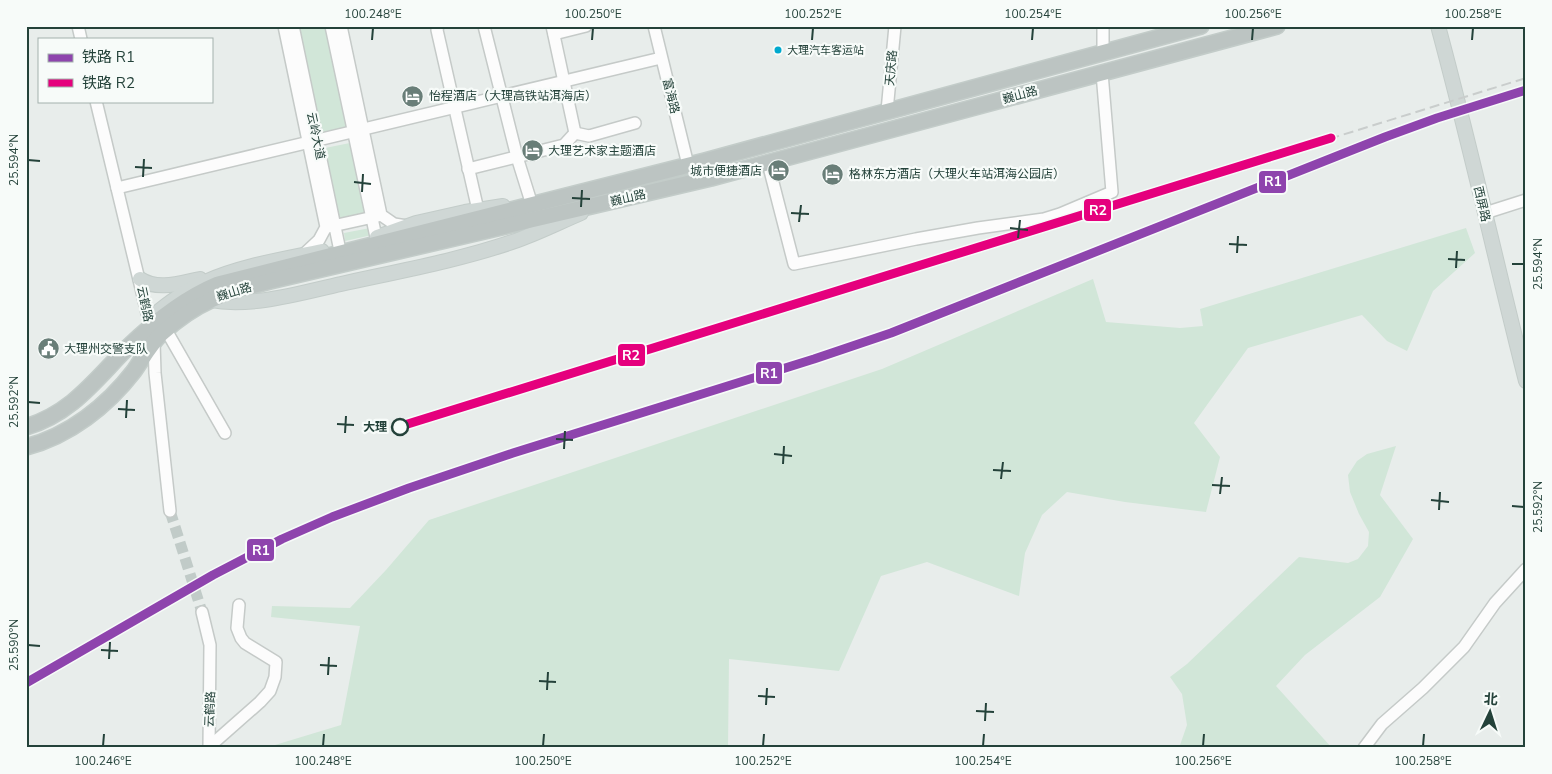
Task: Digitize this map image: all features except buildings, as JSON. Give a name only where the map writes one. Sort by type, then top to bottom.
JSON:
[{"type":"highway","name":"巍山路","points":[[26,427],[49,418],[75,401],[134,342],[151,331],[191,298],[204,290],[224,282],[688,165],[1201,26]]},
{"type":"highway","name":"巍山路","points":[[151,331],[166,330],[192,310],[210,300],[227,293],[270,281],[711,178],[1277,26]]},
{"type":"highway","points":[[1102,73],[1103,52]]},
{"type":"highway","name":"巍山路","points":[[26,448],[58,436],[106,401],[131,374],[151,331]]},
{"type":"main road","name":"西屏路","points":[[1438,26],[1526,381]]},
{"type":"main road","points":[[140,279],[150,285],[165,285],[237,271],[303,255],[376,237],[407,226],[450,215],[502,206],[532,205]]},
{"type":"main road","points":[[151,331],[165,306],[188,290],[210,279],[237,271]]},
{"type":"street","points":[[284,26],[313,141]]},
{"type":"street","name":"云岭大道","points":[[293,26],[313,141],[331,226],[339,246]]},
{"type":"street","points":[[331,26],[358,130]]},
{"type":"street","points":[[341,26],[358,130],[376,216],[376,237]]},
{"type":"street","points":[[438,26],[437,30],[478,210]]},
{"type":"street","points":[[484,26],[517,157],[532,205]]},
{"type":"street","points":[[575,133],[553,30],[586,26]]},
{"type":"street","name":"富海路","points":[[654,26],[688,165]]},
{"type":"street","name":"天庆路","points":[[888,110],[895,26]]},
{"type":"street","points":[[1103,26],[1103,52]]},
{"type":"street","points":[[117,188],[661,58]]},
{"type":"street","points":[[768,163],[794,264],[936,235],[1044,219],[1112,192],[1102,73]]},
{"type":"street","name":"云鹤路","points":[[96,102],[151,331],[170,511]]},
{"type":"street","points":[[575,133],[588,136],[635,124]]},
{"type":"street","points":[[468,168],[564,145],[575,133]]},
{"type":"street","points":[[1484,213],[1526,200]]},
{"type":"street","points":[[303,255],[331,226],[376,216],[394,224],[407,226]]},
{"type":"street","points":[[166,330],[225,433]]},
{"type":"street","points":[[1364,748],[1382,724],[1423,688],[1464,647],[1495,603],[1526,569]]},
{"type":"street","points":[[209,747],[270,691],[275,677],[276,662],[245,643],[238,634],[239,605]]},
{"type":"street","name":"云鹤路","points":[[202,612],[210,645],[209,747]]},
{"type":"green space","points":[[299,26],[331,26],[351,129],[321,135]]},
{"type":"green space","points":[[355,142],[370,215],[339,221],[325,148]]},
{"type":"green space","points":[[370,228],[372,235],[345,241],[344,233]]},
{"type":"green space","points":[[1466,228],[1475,253],[1433,291],[1407,351],[1387,341],[1362,315],[1248,348],[1194,423],[1220,457],[1206,512],[1125,502],[1067,492],[1042,515],[1025,553],[1019,596],[927,562],[881,576],[839,671],[729,659],[728,748],[276,748],[275,745],[341,725],[360,626],[271,617],[272,606],[350,608],[429,520],[882,369],[1093,279],[1106,322],[1180,328],[1203,326],[1200,309]]},
{"type":"green space","points":[[1396,446],[1380,495],[1413,539],[1380,597],[1305,655],[1276,686],[1332,748],[1179,748],[1187,725],[1182,694],[1170,677],[1187,664],[1299,557],[1348,563],[1358,559],[1368,546],[1369,532],[1350,492],[1348,475],[1357,461],[1367,454]]},
{"type":"tunnel","points":[[170,511],[202,612]]},
{"type":"railway","points":[[398,427],[1526,78]]},
{"type":"railway","points":[[26,683],[213,575],[282,539],[332,517],[409,488],[513,453],[891,333],[1385,137],[1437,118],[1526,90]]},
{"type":"rail line","name":"R1","points":[[26,683],[213,575],[282,539],[332,517],[409,488],[513,453],[891,333],[1385,137],[1437,118],[1526,90]]},
{"type":"rail line","name":"R2","points":[[398,427],[1331,138]]},
{"type":"place","name":"大理汽车客运站","points":[[778,50]]},
{"type":"place","name":"怡程酒店（大理高铁站洱海店）","points":[[413,96]]},
{"type":"place","name":"大理艺术家主题酒店","points":[[532,151]]},
{"type":"place","name":"城市便捷酒店","points":[[778,171]]},
{"type":"place","name":"格林东方酒店（大理火车站洱海公园店）","points":[[833,174]]},
{"type":"place","name":"大理州交警支队","points":[[48,349]]},
{"type":"place","name":"大理","points":[[400,427]]}]
